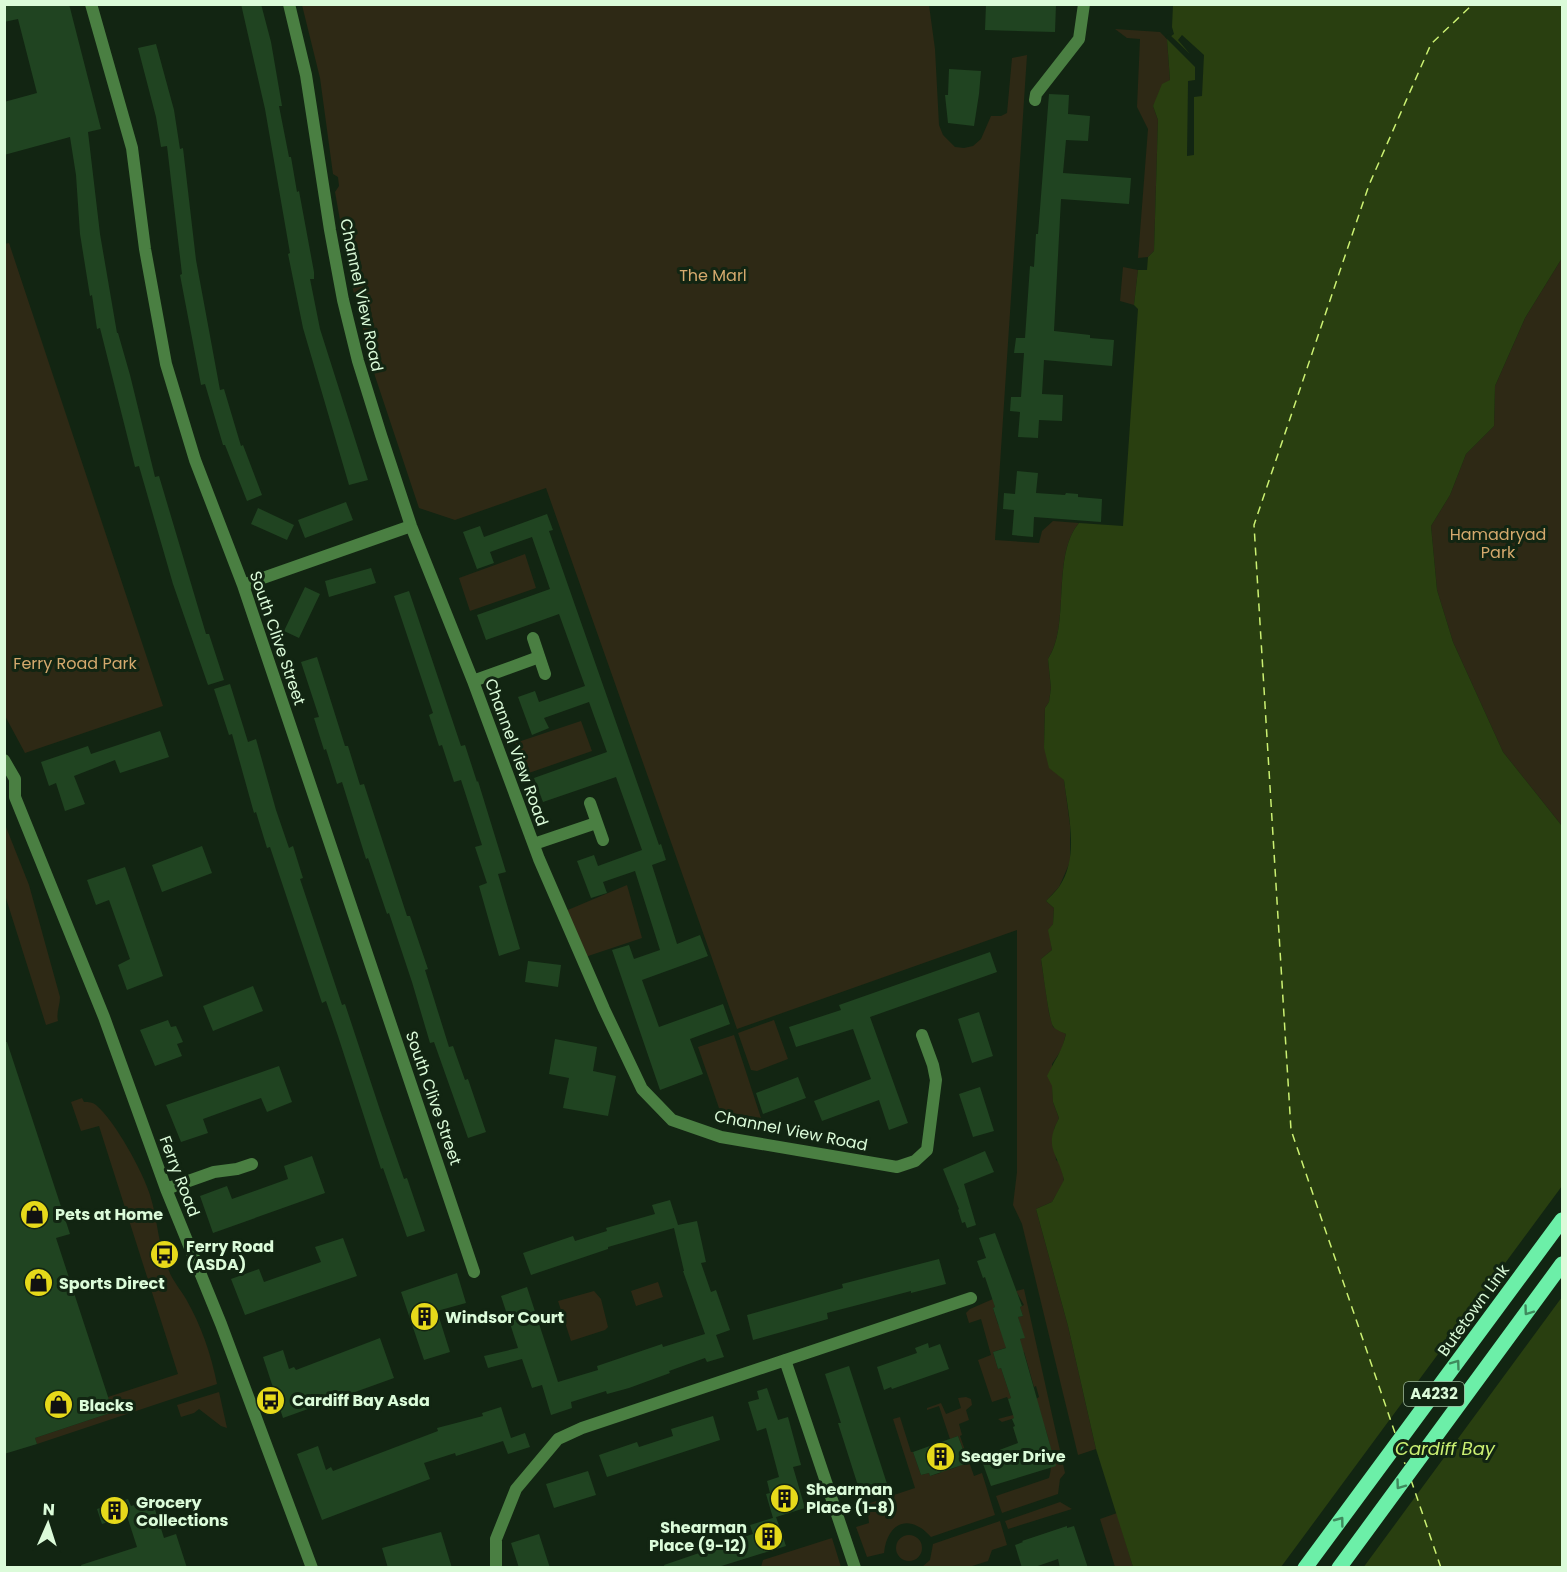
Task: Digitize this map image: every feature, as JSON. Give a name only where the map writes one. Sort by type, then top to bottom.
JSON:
[{"type":"main road","name":"Butetown Link","points":[[1305,1568],[1563,1220]]},
{"type":"main road","name":"A4232","points":[[1339,1568],[1563,1264]]},
{"type":"street","name":"South Clive Street","points":[[91,4],[132,148],[145,249],[166,364],[195,460],[243,585],[474,1272]]},
{"type":"street","name":"Channel View Road","points":[[289,4],[306,75],[343,300],[368,396],[411,526],[473,681],[534,844],[604,1009],[642,1089],[672,1120],[721,1137],[897,1167],[915,1161],[927,1150],[936,1080],[922,1035]]},
{"type":"street","points":[[1035,100],[1036,94],[1079,39],[1084,4]]},
{"type":"street","points":[[243,585],[411,526]]},
{"type":"street","points":[[533,638],[545,674]]},
{"type":"street","points":[[473,681],[539,657]]},
{"type":"street","name":"Ferry Road","points":[[4,760],[15,779],[15,797],[104,1017],[166,1189],[221,1324],[312,1568]]},
{"type":"street","points":[[4,789],[15,797]]},
{"type":"street","points":[[590,803],[603,840]]},
{"type":"street","points":[[534,844],[596,823]]},
{"type":"street","points":[[166,1189],[213,1172],[237,1169],[252,1164]]},
{"type":"street","points":[[496,1568],[496,1539],[516,1489],[558,1439],[582,1428],[971,1298]]},
{"type":"street","points":[[785,1360],[855,1568]]},
{"type":"green space","name":"The Marl","points":[[302,5],[929,5],[935,49],[939,125],[943,135],[955,147],[964,148],[973,146],[981,139],[991,116],[1001,116],[1007,113],[1012,58],[1027,55],[995,540],[1039,543],[1042,531],[1053,521],[1079,523],[1071,537],[1066,554],[1059,628],[1055,645],[1048,659],[1051,688],[1049,702],[1045,708],[1044,748],[1064,780],[1070,825],[1070,862],[1059,887],[1046,901],[1054,908],[1053,924],[1049,930],[1052,950],[1041,959],[1053,1027],[1066,1034],[1062,1049],[1052,1064],[1053,1102],[1059,1118],[1054,1129],[1056,1160],[1061,1164],[1064,1181],[1052,1202],[1036,1209],[1068,1326],[1096,1449],[1078,1455],[1022,1224],[1013,1205],[1017,1172],[1017,930],[737,1029],[546,488],[455,520],[419,508],[375,376],[351,282],[335,192],[339,186],[338,177],[333,174],[320,78]]},
{"type":"green space","points":[[1115,29],[1160,32],[1167,39],[1170,80],[1153,106],[1158,120],[1154,251],[1148,257],[1138,258],[1148,129],[1137,107],[1140,39],[1127,38]]},
{"type":"green space","name":"Ferry Road Park","points":[[9,243],[163,706],[25,753],[4,714],[4,244]]},
{"type":"green space","name":"Hamadryad Park","points":[[1562,258],[1562,826],[1503,752],[1453,642],[1437,590],[1431,526],[1450,495],[1466,454],[1494,426],[1495,386],[1525,318]]},
{"type":"green space","points":[[1123,267],[1138,270],[1134,305],[1120,301]]},
{"type":"green space","points":[[525,554],[536,588],[470,611],[459,578]]},
{"type":"green space","points":[[581,721],[592,751],[526,774],[515,743]]},
{"type":"green space","points":[[4,822],[29,885],[60,997],[58,1021],[46,1025],[5,895]]},
{"type":"green space","points":[[627,885],[642,938],[582,958],[563,912]]},
{"type":"green space","points":[[774,1020],[788,1059],[757,1071],[751,1070],[738,1033]]},
{"type":"green space","points":[[734,1035],[761,1118],[720,1111],[698,1047]]},
{"type":"green space","points":[[82,1098],[84,1102],[96,1105],[111,1123],[128,1147],[141,1173],[153,1204],[165,1262],[201,1329],[217,1384],[37,1444],[35,1438],[113,1412],[108,1397],[178,1374],[99,1126],[81,1131],[71,1102]]},
{"type":"green space","points":[[658,1282],[663,1297],[636,1306],[631,1291]]},
{"type":"green space","points":[[1024,1289],[1065,1473],[1060,1479],[1058,1494],[1002,1513],[996,1496],[1049,1478],[1051,1461],[1049,1443],[1037,1411],[1002,1422],[998,1419],[1013,1415],[1039,1397],[1036,1386],[1034,1387],[1024,1352],[1021,1353],[1017,1344],[993,1352],[1011,1398],[1007,1397],[992,1402],[978,1360],[991,1355],[981,1319],[969,1323],[966,1313],[993,1299],[998,1324],[1010,1342],[1024,1338],[1018,1317],[1023,1316],[1020,1307],[1024,1305],[1016,1291]]},
{"type":"green space","points":[[594,1291],[601,1299],[608,1327],[571,1341],[558,1301]]},
{"type":"green space","points":[[219,1392],[227,1428],[199,1409],[181,1417],[177,1405]]},
{"type":"green space","points":[[958,1398],[971,1399],[972,1405],[966,1410],[969,1420],[959,1424],[962,1435],[960,1436],[974,1476],[982,1473],[995,1515],[931,1537],[915,1525],[901,1524],[890,1534],[884,1553],[867,1557],[856,1527],[869,1523],[867,1504],[915,1488],[893,1419],[900,1417],[921,1475],[929,1473],[930,1476],[940,1473],[947,1467],[949,1470],[967,1460],[958,1436],[950,1439],[939,1406],[927,1410],[927,1408],[941,1403],[946,1414],[961,1408]]},
{"type":"green space","points":[[1060,1502],[1072,1509],[1008,1529],[1005,1521]]},
{"type":"green space","points":[[1117,1513],[1133,1567],[1115,1567],[1100,1519]]},
{"type":"green space","points":[[1000,1521],[1007,1545],[992,1550],[988,1561],[969,1567],[922,1567],[930,1560],[933,1544]]},
{"type":"green space","points":[[909,1535],[918,1539],[922,1548],[918,1557],[909,1561],[900,1557],[896,1548],[900,1539]]},
{"type":"green space","points":[[832,1538],[841,1567],[761,1567],[763,1560]]},
{"type":"water","name":"Cardiff Bay","points":[[1173,5],[1562,5],[1562,258],[1525,318],[1495,386],[1494,426],[1466,454],[1450,495],[1431,526],[1437,590],[1453,642],[1503,752],[1562,826],[1562,1567],[1133,1567],[1096,1449],[1068,1326],[1036,1209],[1052,1202],[1064,1180],[1052,1144],[1054,1128],[1059,1118],[1053,1102],[1052,1086],[1047,1076],[1066,1034],[1055,1029],[1051,1022],[1041,959],[1052,950],[1048,930],[1053,924],[1054,908],[1046,901],[1059,887],[1065,875],[1071,849],[1071,835],[1064,780],[1049,768],[1044,748],[1045,708],[1049,702],[1051,688],[1048,659],[1055,645],[1059,628],[1063,572],[1071,537],[1079,523],[1123,526],[1138,309],[1134,305],[1138,270],[1147,270],[1148,257],[1154,251],[1158,120],[1153,106],[1162,84],[1170,80],[1167,39],[1174,34]]},
{"type":"pier","points":[[1169,34],[1190,54],[1178,40],[1182,35],[1204,55],[1202,96],[1194,97],[1194,155],[1187,156],[1188,81],[1195,80],[1195,67],[1165,37]]},
{"type":"pier","points":[[1562,1186],[1562,1297],[1363,1568],[1281,1567]]},
{"type":"building","points":[[4,4],[69,4],[101,129],[88,132],[100,234],[117,333],[130,375],[155,477],[159,476],[206,634],[209,634],[224,680],[208,685],[173,584],[139,466],[135,467],[100,328],[97,329],[80,234],[76,175],[70,137],[4,155],[4,102],[37,93],[18,19],[4,22]]},
{"type":"building","points":[[241,4],[261,4],[271,42],[282,106],[279,106],[297,192],[299,191],[314,272],[314,279],[310,279],[320,329],[368,480],[349,485],[303,328],[288,254],[290,253],[265,109]]},
{"type":"building","points":[[986,4],[1056,4],[1055,32],[985,30]]},
{"type":"building","points":[[156,44],[174,110],[180,149],[183,148],[196,260],[220,390],[224,389],[241,446],[243,445],[262,495],[247,501],[225,445],[223,445],[205,384],[201,385],[180,275],[182,274],[167,146],[161,147],[156,117],[138,48]]},
{"type":"building","points":[[949,69],[981,71],[974,126],[948,123],[945,95],[948,95]]},
{"type":"building","points":[[1049,94],[1069,95],[1068,114],[1090,116],[1088,141],[1066,140],[1063,173],[1131,178],[1129,204],[1061,199],[1054,331],[1114,340],[1112,366],[1044,360],[1042,394],[1063,395],[1062,421],[1039,420],[1038,438],[1018,437],[1020,412],[1010,411],[1011,397],[1021,397],[1024,353],[1014,353],[1016,338],[1025,338],[1030,266],[1034,267],[1036,234],[1038,234]]},
{"type":"building","points":[[1017,471],[1038,473],[1036,493],[1078,494],[1078,497],[1102,499],[1101,522],[1034,517],[1033,537],[1012,535],[1014,510],[1003,509],[1004,493],[1015,494]]},
{"type":"building","points":[[346,502],[353,520],[305,538],[298,520]]},
{"type":"building","points":[[258,508],[294,525],[287,540],[251,524]]},
{"type":"building","points":[[547,514],[553,530],[549,531],[666,860],[652,865],[677,944],[700,935],[708,956],[642,980],[659,1027],[723,1004],[730,1024],[690,1039],[703,1074],[660,1090],[612,950],[629,945],[634,959],[660,950],[635,871],[603,882],[607,893],[591,898],[577,861],[594,855],[598,866],[642,850],[616,777],[543,802],[534,778],[607,752],[589,702],[544,718],[549,728],[532,735],[518,697],[535,691],[539,702],[585,686],[559,614],[486,640],[477,615],[550,589],[532,537],[490,552],[494,563],[477,569],[463,532],[480,526],[484,537]]},
{"type":"building","points":[[371,568],[376,583],[329,597],[325,581]]},
{"type":"building","points":[[305,587],[320,594],[299,638],[284,631]]},
{"type":"building","points":[[409,591],[461,746],[465,745],[478,781],[506,872],[498,874],[520,949],[499,956],[479,886],[487,883],[475,847],[482,845],[461,780],[454,782],[442,745],[439,746],[429,715],[433,713],[394,596]]},
{"type":"building","points":[[317,657],[345,746],[348,746],[360,785],[364,784],[407,916],[410,916],[428,969],[425,970],[449,1047],[453,1046],[465,1080],[468,1079],[486,1132],[468,1138],[434,1042],[430,1043],[389,913],[387,914],[368,858],[366,859],[342,782],[337,784],[326,749],[324,750],[314,718],[319,717],[301,662]]},
{"type":"building","points":[[230,684],[248,742],[256,739],[276,810],[289,848],[293,846],[303,878],[300,879],[342,1005],[345,1004],[404,1179],[407,1178],[425,1231],[407,1237],[383,1168],[381,1169],[326,1001],[322,1003],[270,847],[267,848],[256,812],[254,813],[232,734],[229,735],[214,689]]},
{"type":"building","points":[[160,731],[169,757],[120,773],[115,760],[74,776],[85,804],[65,811],[56,783],[49,786],[41,762],[88,746],[91,754]]},
{"type":"building","points":[[202,846],[212,873],[162,892],[152,865]]},
{"type":"building","points":[[125,867],[163,976],[127,990],[118,965],[130,959],[109,900],[96,905],[87,880]]},
{"type":"building","points":[[990,952],[997,972],[870,1017],[908,1123],[889,1130],[879,1100],[822,1121],[814,1101],[871,1079],[853,1029],[796,1047],[789,1027],[841,1010],[839,1005]]},
{"type":"building","points":[[528,961],[561,965],[558,987],[525,982]]},
{"type":"building","points":[[253,986],[263,1011],[213,1031],[203,1006]]},
{"type":"building","points":[[979,1012],[993,1056],[972,1063],[958,1019]]},
{"type":"building","points":[[168,1020],[171,1027],[176,1026],[183,1042],[177,1044],[182,1056],[155,1066],[140,1030]]},
{"type":"building","points":[[555,1039],[597,1047],[593,1071],[616,1076],[608,1116],[563,1108],[569,1078],[549,1074]]},
{"type":"building","points":[[4,1042],[7,1042],[70,1234],[56,1238],[113,1412],[35,1438],[37,1444],[4,1454]]},
{"type":"building","points":[[279,1066],[292,1102],[267,1112],[261,1098],[203,1119],[208,1133],[181,1142],[166,1105]]},
{"type":"building","points":[[798,1077],[806,1098],[763,1114],[756,1093]]},
{"type":"building","points":[[980,1087],[994,1131],[973,1137],[959,1094]]},
{"type":"building","points":[[985,1151],[994,1172],[964,1184],[976,1225],[967,1228],[965,1222],[962,1223],[959,1209],[943,1169]]},
{"type":"building","points":[[312,1156],[325,1193],[213,1233],[200,1196],[227,1186],[232,1199],[288,1179],[284,1166]]},
{"type":"building","points":[[670,1200],[678,1225],[697,1221],[706,1262],[701,1263],[711,1292],[716,1290],[730,1330],[716,1335],[724,1357],[707,1362],[705,1358],[629,1388],[607,1394],[606,1391],[571,1402],[572,1408],[551,1415],[542,1385],[532,1388],[522,1359],[488,1368],[484,1356],[518,1348],[501,1296],[527,1287],[558,1382],[598,1370],[597,1366],[662,1344],[663,1347],[705,1334],[683,1271],[674,1228],[608,1247],[608,1249],[531,1275],[523,1253],[573,1236],[575,1241],[607,1231],[606,1228],[655,1214],[652,1205]]},
{"type":"building","points":[[995,1233],[1022,1306],[1020,1307],[1023,1316],[1018,1317],[1025,1338],[1020,1339],[1056,1466],[991,1486],[982,1461],[996,1456],[994,1452],[1018,1443],[1008,1399],[1011,1398],[993,1352],[1006,1348],[985,1277],[983,1278],[977,1261],[986,1258],[979,1238]]},
{"type":"building","points":[[343,1238],[357,1276],[245,1315],[231,1279],[259,1269],[264,1282],[321,1262],[315,1247]]},
{"type":"building","points":[[939,1259],[946,1284],[827,1313],[828,1319],[753,1340],[747,1315],[843,1288],[842,1284]]},
{"type":"building","name":"Windsor Court","points":[[457,1273],[466,1303],[437,1311],[450,1352],[424,1360],[401,1292]]},
{"type":"building","points":[[380,1338],[394,1378],[283,1418],[263,1357],[283,1350],[289,1369],[294,1367],[296,1370]]},
{"type":"building","points":[[928,1343],[929,1348],[940,1344],[949,1369],[884,1390],[877,1367],[917,1353],[915,1348]]},
{"type":"building","points":[[849,1366],[889,1490],[867,1498],[864,1491],[860,1492],[825,1374]]},
{"type":"building","points":[[767,1388],[778,1420],[788,1417],[801,1465],[793,1467],[805,1508],[773,1518],[766,1494],[770,1493],[767,1481],[779,1477],[766,1428],[757,1431],[748,1402],[759,1399],[757,1391]]},
{"type":"building","points":[[501,1407],[511,1438],[525,1433],[530,1447],[508,1454],[503,1441],[456,1456],[455,1453],[424,1463],[430,1479],[322,1520],[297,1454],[318,1446],[326,1470],[331,1467],[333,1471],[438,1431],[437,1428],[483,1416],[482,1413]]},
{"type":"building","points":[[713,1416],[720,1440],[607,1477],[599,1455],[637,1442],[639,1447],[673,1436],[671,1429]]},
{"type":"building","name":"Seager Drive","points":[[958,1436],[968,1463],[930,1476],[929,1473],[921,1475],[913,1452]]},
{"type":"building","points":[[588,1471],[596,1495],[554,1508],[546,1484]]},
{"type":"building","points":[[128,1499],[131,1506],[152,1500],[164,1538],[176,1534],[187,1568],[82,1568],[81,1565],[137,1547],[127,1516],[102,1524],[97,1509]]},
{"type":"building","points":[[776,1517],[786,1546],[715,1568],[665,1568],[664,1565],[705,1551],[704,1548],[753,1534],[750,1525]]},
{"type":"building","points":[[1067,1526],[1067,1528],[1074,1526],[1088,1568],[1060,1568],[1058,1559],[1032,1568],[1022,1568],[1015,1545]]},
{"type":"building","points":[[441,1532],[452,1568],[388,1568],[382,1548]]},
{"type":"building","points":[[539,1534],[550,1568],[519,1568],[511,1543]]},
{"type":"ferry route","points":[[1395,1433],[1291,1130],[1254,525],[1369,185],[1431,44],[1473,4]]},
{"type":"ferry route","points":[[1400,1449],[1405,1464]]},
{"type":"ferry route","points":[[1411,1480],[1441,1568]]},
{"type":"place","name":"Pets at Home","points":[[34,1214]]},
{"type":"place","name":"Ferry Road (ASDA)","points":[[165,1255]]},
{"type":"place","name":"Sports Direct","points":[[38,1283]]},
{"type":"place","name":"Windsor Court","points":[[424,1317]]},
{"type":"place","name":"Cardiff Bay Asda","points":[[271,1400]]},
{"type":"place","name":"Blacks","points":[[58,1405]]},
{"type":"place","name":"Seager Drive","points":[[940,1456]]},
{"type":"place","name":"Shearman Place (1-8)","points":[[785,1498]]},
{"type":"place","name":"Grocery Collections","points":[[115,1511]]},
{"type":"place","name":"Shearman Place (9-12)","points":[[768,1536]]}]
